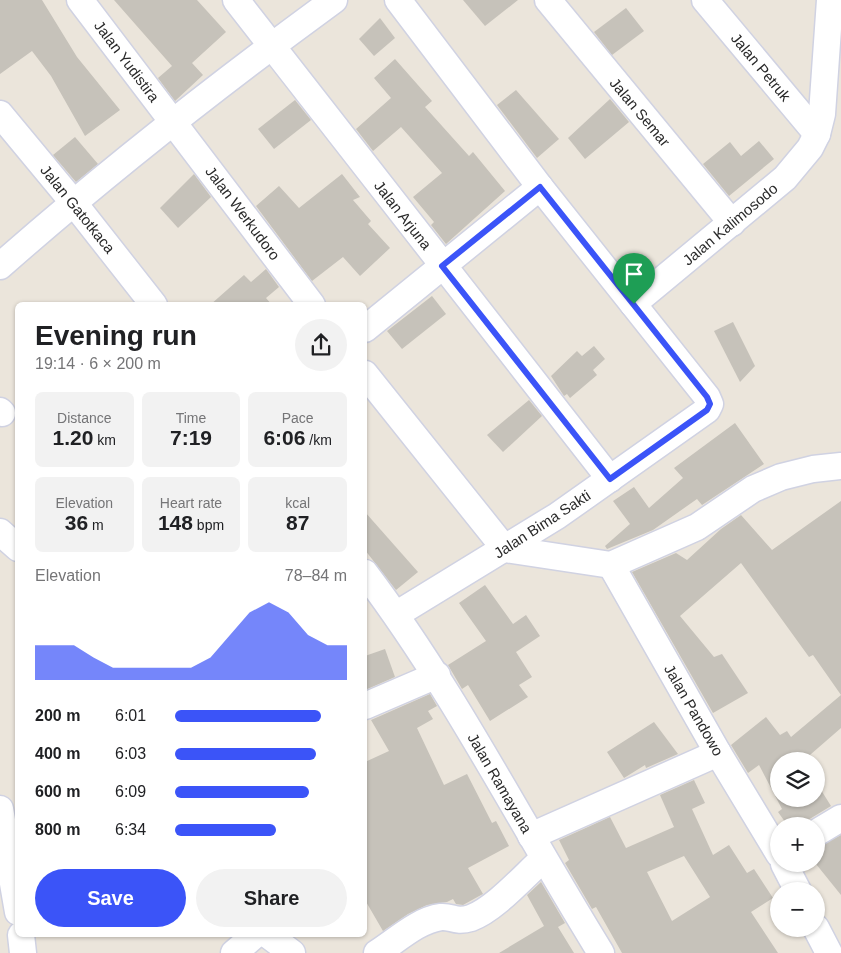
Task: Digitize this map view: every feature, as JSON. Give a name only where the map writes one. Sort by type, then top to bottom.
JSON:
[{"type":"street","name":"Jalan Yudistira","points":[[80,0],[174,122]]},
{"type":"street","name":"Jalan Arjuna","points":[[236,0],[610,479]]},
{"type":"street","points":[[0,266],[73,202],[272,45],[334,0]]},
{"type":"street","points":[[398,0],[540,187],[634,304]]},
{"type":"street","name":"Jalan Semar","points":[[548,0],[732,223]]},
{"type":"street","name":"Jalan Petruk","points":[[705,0],[817,134]]},
{"type":"street","name":"Jalan Kalimosodo","points":[[634,304],[785,178],[810,148],[817,134],[822,114],[830,0]]},
{"type":"street","name":"Jalan Gatotkaca","points":[[0,114],[73,202],[152,302]]},
{"type":"street","name":"Jalan Werkudoro","points":[[174,122],[310,302]]},
{"type":"street","points":[[367,327],[540,187]]},
{"type":"street","name":"Jalan Bima Sakti","points":[[397,614],[505,549],[610,479],[707,410],[710,404],[707,397],[634,304]]},
{"type":"street","points":[[367,376],[505,549],[611,565],[697,527],[753,489],[781,477],[813,469],[841,466]]},
{"type":"street","points":[[0,532],[15,545]]},
{"type":"street","name":"Jalan Pandowo","points":[[611,565],[718,753],[770,839]]},
{"type":"street","points":[[367,575],[397,614]]},
{"type":"street","name":"Jalan Ramayana","points":[[397,614],[437,675],[537,848],[601,953]]},
{"type":"street","points":[[367,705],[437,675]]},
{"type":"street","points":[[377,953],[429,920],[444,916],[456,921],[472,917],[488,908],[537,848],[718,753]]},
{"type":"street","points":[[0,809],[15,895]]},
{"type":"street","points":[[825,827],[841,818]]},
{"type":"street","points":[[21,937],[23,953]]},
{"type":"street","points":[[234,953],[253,937]]},
{"type":"street","points":[[271,937],[292,953]]},
{"type":"street","points":[[821,937],[829,953]]},
{"type":"building","points":[[0,0],[42,0],[77,57],[120,110],[85,136],[51,76],[32,51],[0,74]]},
{"type":"building","points":[[114,0],[197,0],[226,32],[192,63],[203,75],[175,101],[158,78],[172,66]]},
{"type":"building","points":[[463,0],[518,0],[485,26]]},
{"type":"building","points":[[626,8],[644,31],[612,55],[594,32]]},
{"type":"building","points":[[380,18],[395,38],[374,56],[359,39]]},
{"type":"building","points":[[395,59],[432,101],[425,107],[469,156],[473,152],[505,191],[446,244],[431,225],[434,222],[413,197],[442,173],[401,127],[373,151],[356,129],[391,98],[374,78]]},
{"type":"building","points":[[516,90],[559,139],[537,158],[497,105]]},
{"type":"building","points":[[610,99],[629,122],[585,159],[568,138]]},
{"type":"building","points":[[295,100],[311,120],[274,149],[258,129]]},
{"type":"building","points":[[75,137],[98,164],[76,182],[53,155]]},
{"type":"building","points":[[759,141],[774,159],[729,196],[703,164],[730,142],[741,156]]},
{"type":"building","points":[[194,174],[211,197],[178,228],[160,208]]},
{"type":"building","points":[[342,174],[360,197],[353,200],[371,221],[368,224],[390,248],[360,276],[343,257],[312,281],[256,206],[279,186],[299,208]]},
{"type":"building","points":[[266,269],[279,287],[266,298],[269,302],[213,302],[244,275],[251,282]]},
{"type":"building","points":[[432,296],[446,314],[402,349],[387,331]]},
{"type":"building","points":[[733,322],[755,366],[740,382],[714,331]]},
{"type":"building","points":[[594,346],[605,359],[593,370],[597,375],[570,398],[567,394],[564,396],[551,376],[577,351],[582,356]]},
{"type":"building","points":[[529,400],[542,416],[503,452],[487,435]]},
{"type":"building","points":[[735,423],[764,464],[702,505],[697,499],[653,530],[607,549],[605,546],[630,524],[613,501],[634,487],[649,508],[683,478],[674,468]]},
{"type":"building","points":[[841,501],[841,695],[813,655],[809,657],[741,563],[680,616],[714,657],[722,654],[748,693],[713,713],[632,572],[676,553],[687,560],[721,529],[741,515],[772,550]]},
{"type":"building","points":[[367,514],[418,572],[396,590],[367,553]]},
{"type":"building","points":[[485,585],[513,624],[526,615],[540,636],[516,652],[532,677],[519,685],[528,697],[490,721],[468,685],[462,689],[448,665],[486,641],[459,603]]},
{"type":"building","points":[[385,649],[395,677],[367,689],[367,655]]},
{"type":"building","points":[[430,694],[437,706],[428,711],[433,719],[417,728],[444,785],[467,774],[492,823],[496,821],[509,846],[468,868],[483,894],[463,905],[456,904],[453,899],[447,902],[427,905],[408,914],[383,931],[367,903],[367,761],[389,751],[371,720]]},
{"type":"building","points":[[841,695],[841,728],[813,752],[770,752],[770,786],[759,765],[748,773],[731,745],[766,717],[780,735],[787,731],[791,737]]},
{"type":"building","points":[[654,722],[678,754],[646,768],[645,765],[624,778],[607,752]]},
{"type":"building","points":[[694,780],[705,803],[692,809],[713,855],[729,845],[747,873],[754,869],[770,893],[770,900],[751,912],[778,953],[622,953],[596,907],[592,909],[565,863],[569,860],[559,840],[610,817],[626,848],[674,827],[660,795]],"holes":[[[684,856],[710,897],[672,921],[647,872]]]},
{"type":"building","points":[[825,796],[831,806],[813,817],[782,817],[778,812],[782,809],[781,807],[825,807]]},
{"type":"building","points":[[841,835],[841,895],[822,872],[825,872],[825,843]]},
{"type":"building","points":[[541,882],[565,923],[558,927],[574,953],[499,953],[544,926],[527,895]]},
{"type":"route","points":[[540,187],[634,304],[707,397],[710,404],[707,410],[610,479],[442,266],[540,187]]}]
